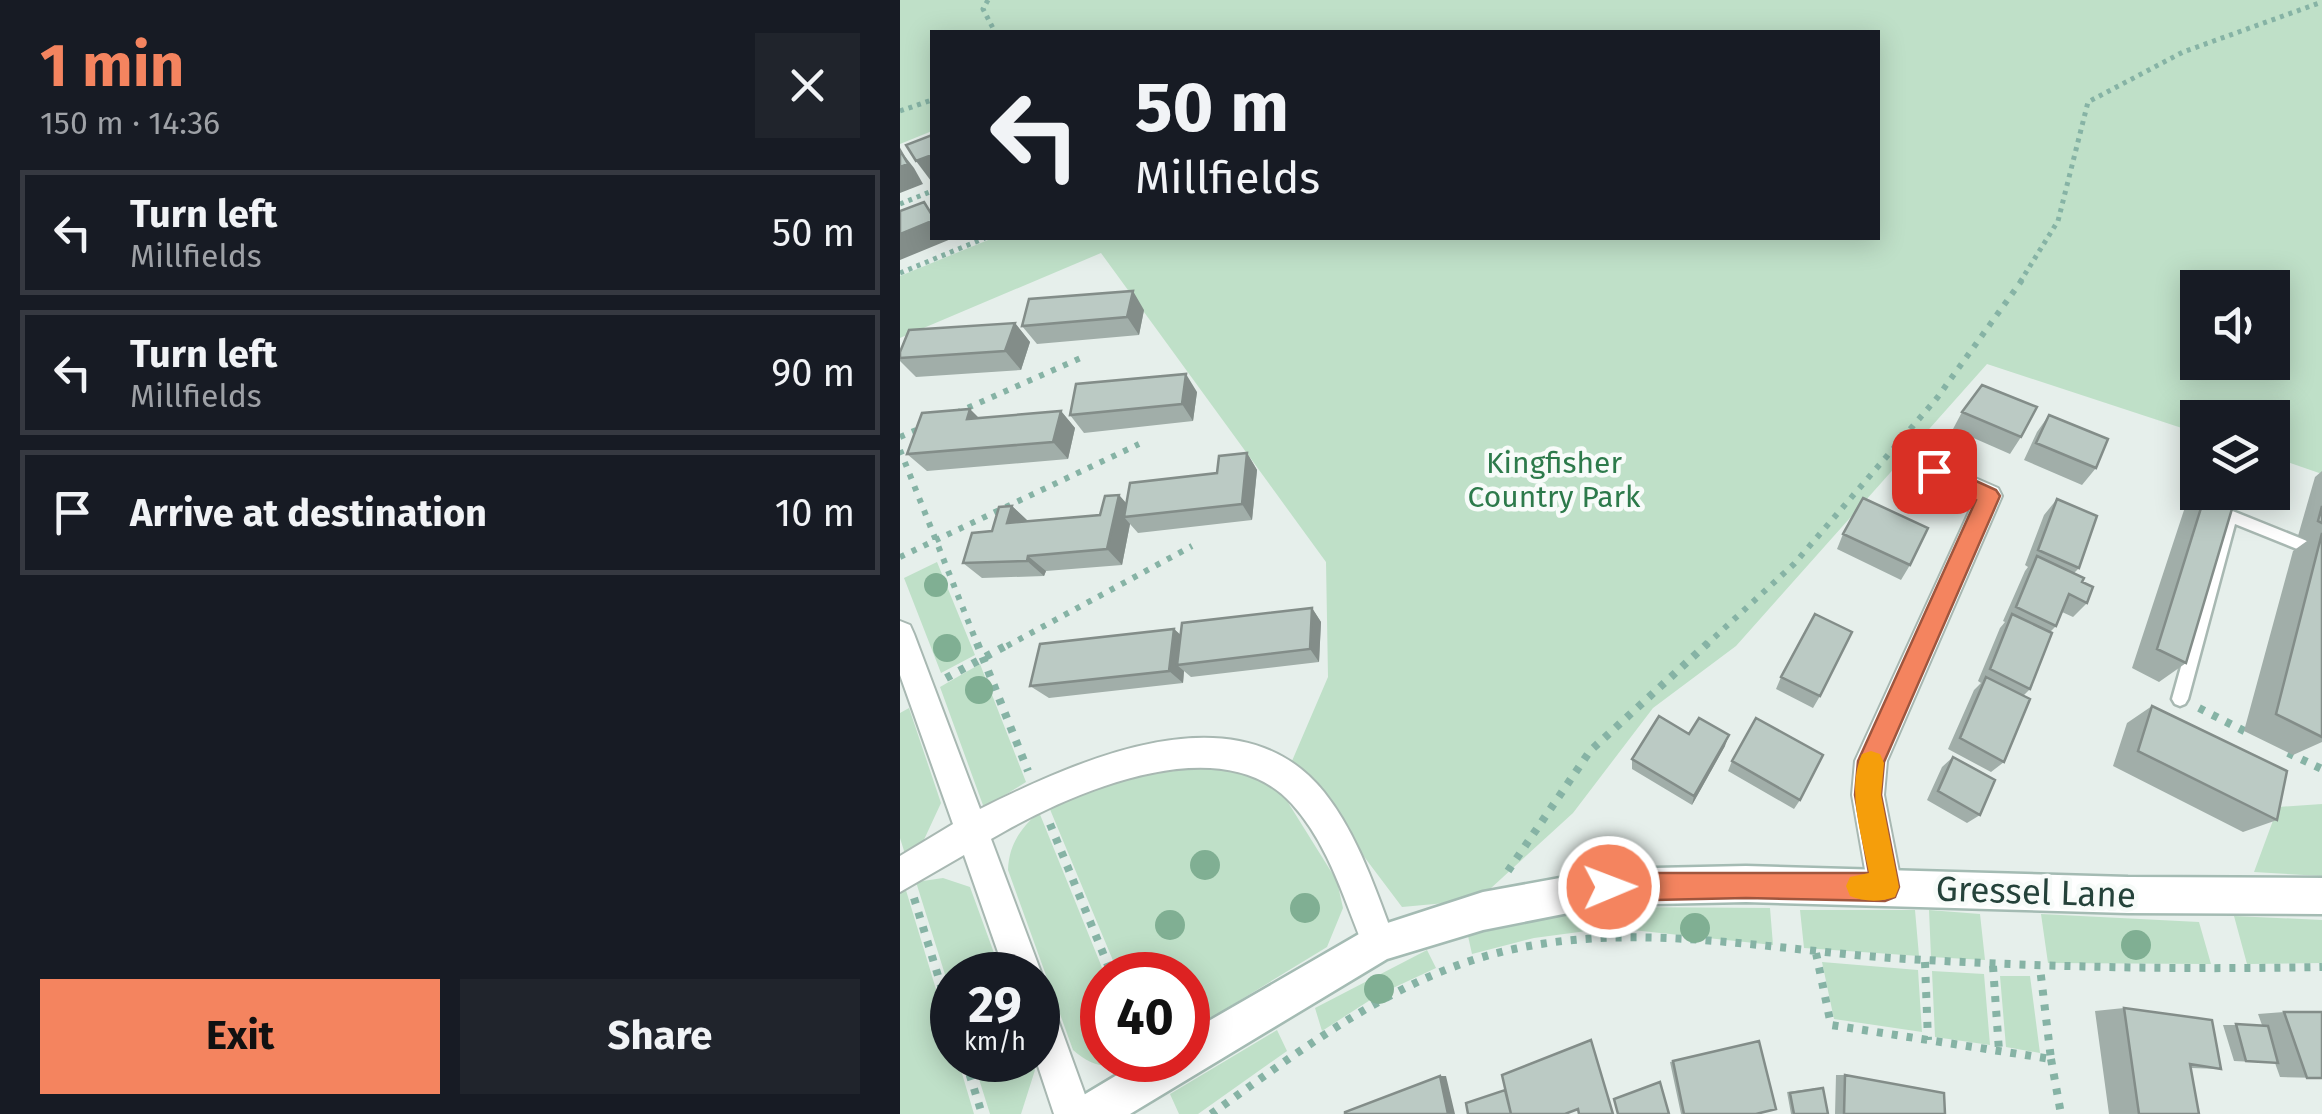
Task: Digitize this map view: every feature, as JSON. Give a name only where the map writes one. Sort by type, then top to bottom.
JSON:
[{"type":"street","points":[[1885,887],[1868,795],[1871,761],[1989,496],[1934,471]]},
{"type":"street","points":[[900,634],[924,690],[1016,952]]},
{"type":"street","points":[[905,882],[973,831],[1038,796],[1158,758],[1210,750],[1256,760],[1298,787],[1344,855],[1378,944]]},
{"type":"street","name":"Gressel Lane","points":[[1210,1042],[1378,944],[1483,910],[1609,887],[1746,884],[2128,895],[2322,896]]},
{"type":"street","points":[[1060,1077],[1073,1114]]},
{"type":"street","points":[[1092,1114],[1144,1082]]},
{"type":"lane","points":[[2180,699],[2230,516],[2322,553]]},
{"type":"path","points":[[988,0],[983,9],[995,30]]},
{"type":"path","points":[[1483,910],[1590,751],[1794,564],[1938,398],[2030,268],[2058,220],[2088,102],[2183,52],[2322,2]]},
{"type":"path","points":[[900,111],[930,101]]},
{"type":"path","points":[[900,204],[930,193]]},
{"type":"path","points":[[900,273],[980,240]]},
{"type":"path","points":[[955,413],[1083,357]]},
{"type":"path","points":[[900,437],[936,421]]},
{"type":"path","points":[[900,557],[1139,444]]},
{"type":"path","points":[[900,450],[1032,782]]},
{"type":"path","points":[[924,690],[1192,546]]},
{"type":"path","points":[[2180,699],[2260,739]]},
{"type":"path","points":[[2277,747],[2322,769]]},
{"type":"path","points":[[1045,813],[1102,952]]},
{"type":"path","points":[[905,882],[930,956]]},
{"type":"path","points":[[1212,1114],[1346,1020],[1394,992],[1456,964],[1509,947],[1583,936],[1638,936],[1925,962],[2040,968],[2322,967]]},
{"type":"path","points":[[1816,953],[1831,1025],[2051,1059]]},
{"type":"path","points":[[1925,962],[1928,1040]]},
{"type":"path","points":[[1994,966],[2000,1051]]},
{"type":"path","points":[[2040,968],[2061,1114]]},
{"type":"path","points":[[972,1082],[982,1114]]},
{"type":"green space","name":"Kingfisher Country Park","points":[[900,0],[2322,0],[2322,474],[2290,463],[2290,400],[2180,400],[2180,427],[1987,364],[1736,646],[1653,708],[1573,813],[1478,900],[1402,907],[1292,761],[1328,677],[1326,562],[1101,253],[900,338],[900,276],[988,240],[1880,240],[1880,30],[930,30],[930,132],[900,144]]},
{"type":"green space","points":[[937,562],[975,655],[941,673],[904,578]]},
{"type":"green space","points":[[980,664],[1026,782],[984,808],[940,687]]},
{"type":"green space","points":[[909,708],[941,803],[922,844],[905,854],[900,838],[900,713]]},
{"type":"green space","points":[[1205,766],[1250,772],[1284,796],[1337,881],[1343,908],[1327,947],[1210,1019],[1210,952],[1109,952],[1049,807],[1129,777]]},
{"type":"green space","points":[[2322,804],[2322,876],[2254,872],[2278,807]]},
{"type":"green space","points":[[1039,812],[1096,952],[1080,952],[1080,1055],[1073,1050],[1060,1014],[1060,952],[1038,952],[1008,870],[1017,837]]},
{"type":"green space","points":[[943,878],[970,887],[994,952],[938,952],[916,882]]},
{"type":"green space","points":[[905,887],[930,969],[930,1082],[965,1082],[974,1114],[900,1114],[900,891]]},
{"type":"green space","points":[[1622,907],[1770,908],[1773,945],[1623,929]]},
{"type":"green space","points":[[1800,910],[1915,910],[1919,956],[1804,948]]},
{"type":"green space","points":[[1929,910],[1980,914],[1985,960],[1931,957]]},
{"type":"green space","points":[[1589,913],[1594,930],[1534,938],[1472,954],[1468,936],[1531,920]]},
{"type":"green space","points":[[2041,914],[2199,922],[2211,964],[2048,963]]},
{"type":"green space","points":[[2234,916],[2322,920],[2322,963],[2247,964]]},
{"type":"green space","points":[[1427,950],[1436,968],[1378,995],[1322,1031],[1315,1008]]},
{"type":"green space","points":[[1822,962],[1918,970],[1922,1032],[1834,1019]]},
{"type":"green space","points":[[1932,971],[1984,974],[1990,1045],[1935,1037]]},
{"type":"green space","points":[[2000,976],[2030,976],[2040,1053],[2006,1047]]},
{"type":"green space","points":[[1277,1030],[1287,1051],[1198,1114],[1179,1114],[1170,1094],[1190,1082],[1210,1082],[1210,1070]]},
{"type":"green space","points":[[980,1082],[1031,1082],[1021,1114],[990,1114]]},
{"type":"building","points":[[930,136],[930,156],[916,161],[906,145]]},
{"type":"building","points":[[900,150],[908,164],[900,167]]},
{"type":"building","points":[[924,202],[930,222],[900,234],[900,211]]},
{"type":"building","points":[[1133,291],[1127,317],[1022,326],[1029,299]]},
{"type":"building","points":[[1015,323],[1005,351],[900,358],[909,330]]},
{"type":"building","points":[[1186,374],[1182,404],[1070,415],[1076,384]]},
{"type":"building","points":[[1982,385],[2037,407],[2021,437],[1962,412]]},
{"type":"building","points":[[970,409],[967,419],[1061,411],[1053,442],[907,454],[922,413]]},
{"type":"building","points":[[2049,415],[2108,439],[2096,468],[2036,443]]},
{"type":"building","points":[[1247,453],[1242,504],[1124,517],[1130,483],[1217,473],[1219,456]]},
{"type":"building","points":[[1119,495],[1107,549],[1028,556],[1027,561],[963,563],[972,533],[992,531],[999,507],[1012,506],[1007,523],[1100,515],[1105,496]]},
{"type":"building","points":[[1863,498],[1928,528],[1910,565],[1843,534]]},
{"type":"building","points":[[2057,499],[2097,516],[2079,568],[2038,550]]},
{"type":"building","points":[[2200,510],[2232,510],[2186,663],[2157,649]]},
{"type":"building","points":[[2322,533],[2322,737],[2276,714]]},
{"type":"building","points":[[2037,556],[2084,578],[2082,582],[2093,587],[2087,603],[2069,594],[2056,626],[2016,607]]},
{"type":"building","points":[[1312,608],[1310,649],[1177,665],[1182,623]]},
{"type":"building","points":[[1815,614],[1852,632],[1820,696],[1781,677]]},
{"type":"building","points":[[2012,614],[2052,633],[2030,689],[1990,669]]},
{"type":"building","points":[[1174,629],[1169,671],[1030,686],[1040,644]]},
{"type":"building","points":[[1986,677],[2030,699],[2004,762],[1960,738]]},
{"type":"building","points":[[2152,706],[2287,771],[2277,820],[2138,751]]},
{"type":"building","points":[[1659,716],[1689,734],[1699,718],[1729,735],[1694,796],[1632,759]]},
{"type":"building","points":[[1756,718],[1823,755],[1800,800],[1732,761]]},
{"type":"building","points":[[1953,757],[1995,780],[1980,815],[1938,791]]},
{"type":"building","points":[[2124,1008],[2212,1020],[2221,1069],[2190,1064],[2199,1114],[2139,1114]]},
{"type":"building","points":[[2284,1012],[2322,1012],[2322,1078],[2307,1078]]},
{"type":"building","points":[[2236,1024],[2268,1026],[2278,1063],[2246,1061]]},
{"type":"building","points":[[1591,1040],[1613,1114],[1579,1114],[1578,1109],[1565,1114],[1511,1114],[1502,1075]]},
{"type":"building","points":[[1759,1041],[1776,1109],[1756,1114],[1684,1114],[1673,1061]]},
{"type":"building","points":[[1845,1075],[1944,1093],[1945,1114],[1844,1114]]},
{"type":"building","points":[[1440,1076],[1448,1114],[1345,1114],[1345,1112]]},
{"type":"building","points":[[1660,1082],[1669,1114],[1618,1114],[1614,1099]]},
{"type":"building","points":[[1823,1088],[1828,1114],[1794,1114],[1790,1093]]},
{"type":"building","points":[[1505,1090],[1511,1114],[1468,1114],[1466,1103]]},
{"type":"slow traffic","points":[[1860,886],[1885,887],[1868,795],[1871,763]]},
{"type":"route","points":[[1609,887],[1885,887],[1868,795],[1871,761],[1989,496],[1934,471]]}]
